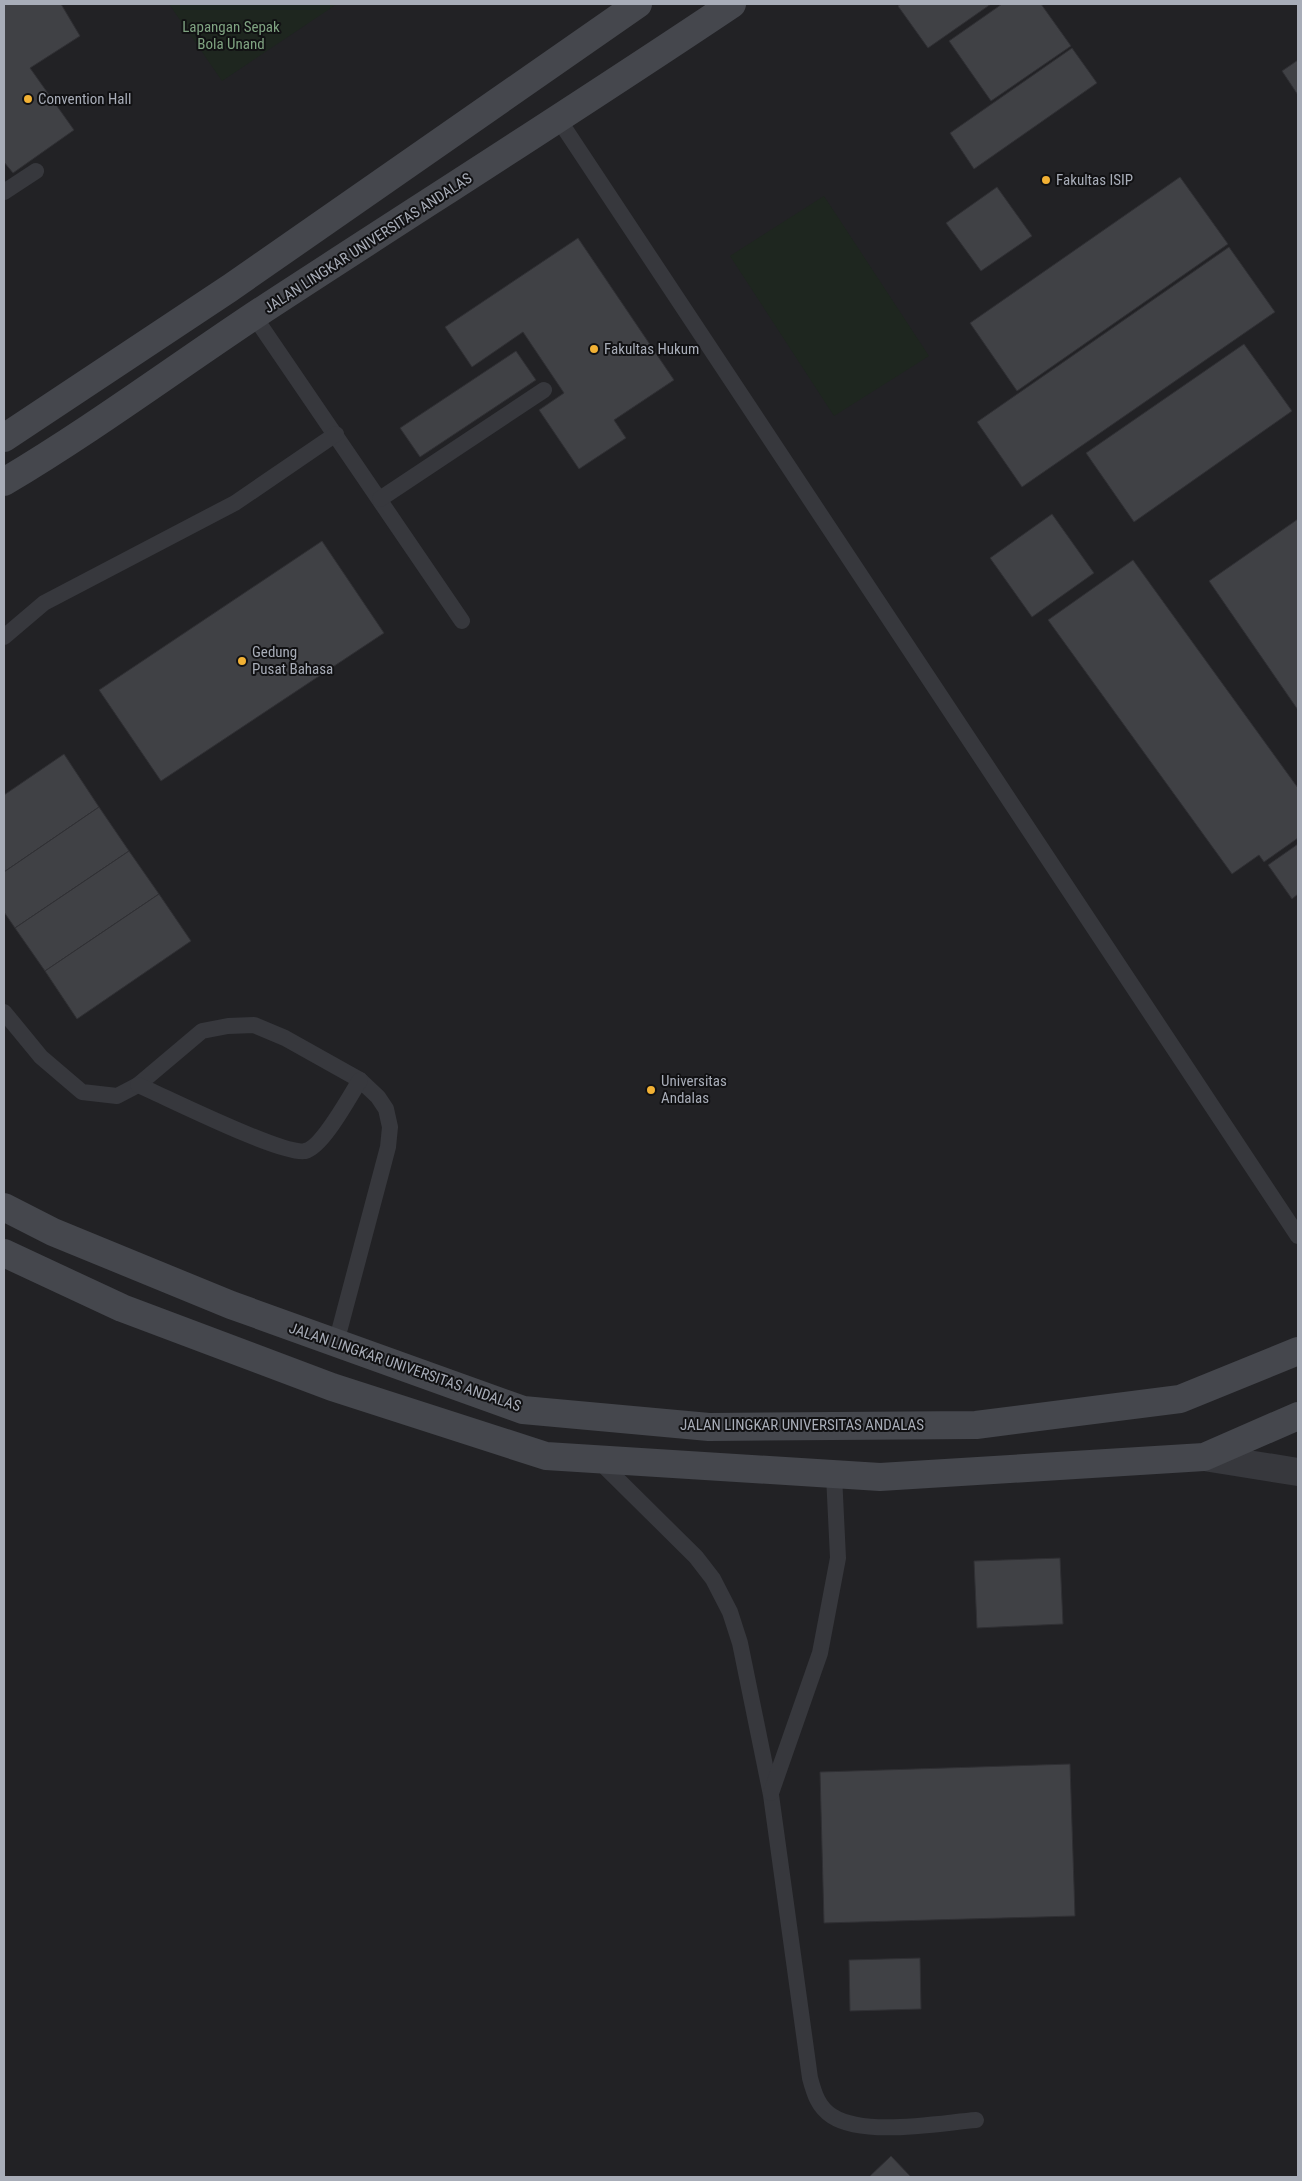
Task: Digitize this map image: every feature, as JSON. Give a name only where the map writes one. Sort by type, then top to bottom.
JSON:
[{"type":"street","points":[[4,438],[230,288],[638,4]]},
{"type":"street","name":"JALAN LINGKAR UNIVERSITAS ANDALAS","points":[[4,482],[50,455],[254,316],[559,120],[732,4]]},
{"type":"street","name":"JALAN LINGKAR UNIVERSITAS ANDALAS","points":[[4,1207],[53,1232],[231,1305],[443,1379],[523,1410],[709,1427],[976,1425],[1180,1399],[1298,1351]]},
{"type":"street","points":[[4,1253],[122,1308],[332,1387],[546,1456],[880,1477],[1204,1457],[1298,1472]]},
{"type":"street","points":[[435,1420],[443,1379]]},
{"type":"street","points":[[1204,1457],[1298,1416]]},
{"type":"lane","points":[[559,120],[1298,1236]]},
{"type":"lane","points":[[4,192],[36,171]]},
{"type":"lane","points":[[254,316],[462,621]]},
{"type":"lane","points":[[380,499],[544,390]]},
{"type":"lane","points":[[4,638],[44,603],[235,503],[336,434]]},
{"type":"lane","points":[[4,1012],[41,1057],[82,1092],[117,1096],[138,1085],[202,1031],[228,1026],[254,1025],[285,1038],[360,1080],[378,1097],[386,1109],[390,1126],[388,1147],[336,1343]]},
{"type":"lane","points":[[138,1085],[263,1141],[286,1150],[305,1152],[318,1143],[360,1080]]},
{"type":"lane","points":[[597,1459],[696,1557],[713,1579],[730,1612],[744,1661],[770,1795],[810,2078],[817,2101],[832,2116],[854,2125],[888,2128],[976,2120]]},
{"type":"lane","points":[[770,1795],[820,1653],[838,1558],[834,1475]]},
{"type":"shaded area","name":"Universitas Andalas","points":[[4,4],[1298,4],[1298,2177],[4,2177]]},
{"type":"green space","name":"Lapangan Sepak Bola Unand","points":[[169,4],[337,4],[222,81]]},
{"type":"green space","points":[[824,196],[929,356],[834,416],[730,256]]},
{"type":"building","name":"Convention Hall","points":[[4,4],[61,4],[80,36],[30,68],[74,130],[13,173],[4,162]]},
{"type":"building","points":[[901,4],[991,4],[928,48],[898,6]]},
{"type":"building","points":[[1002,4],[1041,4],[1071,46],[991,101],[949,41]]},
{"type":"building","points":[[1072,48],[1097,83],[974,169],[950,133]]},
{"type":"building","points":[[1298,60],[1298,95],[1282,71]]},
{"type":"building","points":[[1180,177],[1228,244],[1017,391],[970,323]]},
{"type":"building","points":[[997,187],[1032,236],[981,271],[946,223]]},
{"type":"building","name":"Fakultas Hukum","points":[[578,238],[674,380],[614,420],[626,438],[579,469],[539,410],[564,393],[523,332],[472,367],[445,327]]},
{"type":"building","points":[[1229,247],[1275,312],[1022,487],[977,422]]},
{"type":"building","points":[[1244,344],[1292,411],[1134,522],[1086,453]]},
{"type":"building","points":[[516,351],[536,380],[420,457],[400,428]]},
{"type":"building","points":[[1052,514],[1094,573],[1032,617],[990,558]]},
{"type":"building","points":[[1298,519],[1298,710],[1209,581]]},
{"type":"building","name":"Gedung Pusat Bahasa","points":[[322,541],[384,633],[161,781],[99,690]]},
{"type":"building","points":[[1133,560],[1298,788],[1298,838],[1264,862],[1259,855],[1232,874],[1048,620]]},
{"type":"building","points":[[64,754],[99,807],[4,872],[4,795]]},
{"type":"building","points":[[99,807],[129,851],[15,928],[4,912],[4,872]]},
{"type":"building","points":[[1298,844],[1298,894],[1292,899],[1268,865]]},
{"type":"building","points":[[129,851],[159,894],[45,971],[15,928]]},
{"type":"building","points":[[159,894],[191,941],[77,1019],[45,971]]},
{"type":"building","points":[[1060,1558],[1063,1624],[977,1628],[974,1561]]},
{"type":"building","points":[[1070,1764],[1075,1916],[824,1923],[820,1772]]},
{"type":"building","points":[[920,1958],[921,2009],[850,2011],[849,1960]]},
{"type":"building","points":[[891,2156],[911,2177],[869,2177]]},
{"type":"place","name":"Convention Hall","points":[[28,99]]},
{"type":"place","name":"Fakultas ISIP","points":[[1046,180]]},
{"type":"place","name":"Fakultas Hukum","points":[[594,349]]},
{"type":"place","name":"Gedung Pusat Bahasa","points":[[242,661]]},
{"type":"place","name":"Universitas Andalas","points":[[651,1090]]}]
